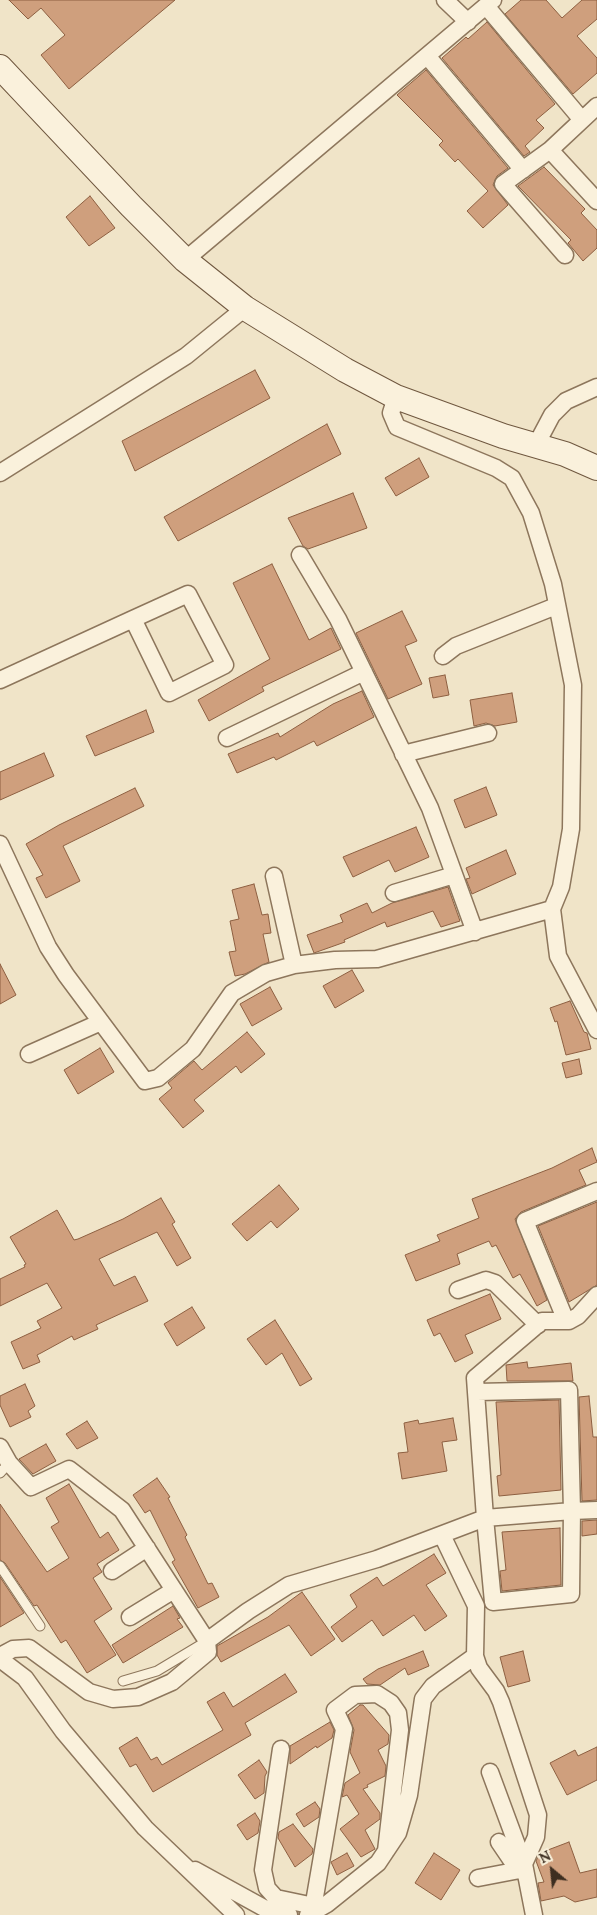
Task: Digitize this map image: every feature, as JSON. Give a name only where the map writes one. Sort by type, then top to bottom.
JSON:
[{"type":"street","points":[[445,0],[468,22]]},
{"type":"street","points":[[186,260],[490,3],[582,120]]},
{"type":"street","points":[[428,57],[523,170]]},
{"type":"street","points":[[0,67],[78,151],[186,260],[245,308],[345,370],[396,397],[535,447],[565,454],[597,468]]},
{"type":"street","points":[[565,255],[502,184],[550,150],[597,106]]},
{"type":"street","points":[[550,150],[597,201]]},
{"type":"street","points":[[0,473],[186,356],[245,308]]},
{"type":"street","points":[[535,447],[552,416],[566,401],[597,387]]},
{"type":"street","points":[[396,397],[391,413],[397,426],[496,468],[512,478],[531,513],[553,584],[573,685],[574,768],[571,829],[561,887],[552,909],[558,956],[597,1030]]},
{"type":"street","points":[[300,555],[338,618],[430,808],[475,932]]},
{"type":"street","points":[[0,680],[133,619],[188,594],[225,664],[169,694],[133,619]]},
{"type":"street","points":[[444,656],[456,646],[556,606]]},
{"type":"street","points":[[227,738],[364,672]]},
{"type":"street","points":[[403,754],[488,733]]},
{"type":"street","points":[[0,844],[48,947],[145,1081],[158,1078],[193,1049],[232,993],[266,973],[294,966],[335,960],[377,959],[552,909]]},
{"type":"street","points":[[394,893],[454,875]]},
{"type":"street","points":[[274,876],[294,966]]},
{"type":"street","points":[[29,1054],[101,1022]]},
{"type":"street","points":[[566,1321],[525,1221],[597,1191]]},
{"type":"street","points":[[458,1290],[486,1280],[495,1284],[538,1325]]},
{"type":"street","points":[[476,1392],[569,1390],[572,1594],[493,1602],[485,1518],[476,1392],[476,1378],[542,1321],[566,1321],[578,1316],[597,1295]]},
{"type":"street","points":[[0,1447],[5,1468],[32,1487],[68,1469],[122,1510],[207,1641],[208,1652],[172,1682],[138,1697],[112,1699],[88,1692],[29,1648],[13,1649],[0,1658],[25,1678],[63,1731],[145,1828],[236,1915]]},
{"type":"street","points":[[207,1641],[289,1585],[377,1559],[485,1518],[597,1510]]},
{"type":"street","points":[[442,1535],[476,1606],[475,1656],[479,1668],[496,1691],[501,1702],[538,1815],[536,1837],[522,1868]]},
{"type":"street","points":[[112,1571],[147,1548]]},
{"type":"street","points":[[130,1617],[174,1590]]},
{"type":"street","points":[[311,1912],[378,1863],[398,1833],[409,1795],[423,1699],[434,1686],[475,1656]]},
{"type":"street","points":[[311,1912],[344,1730],[335,1710],[355,1695],[378,1694],[391,1703],[398,1713],[400,1730],[386,1851]]},
{"type":"street","points":[[282,1748],[263,1870],[266,1888],[276,1898],[311,1912]]},
{"type":"street","points":[[490,1772],[522,1868],[534,1915]]},
{"type":"street","points":[[499,1842],[522,1868]]},
{"type":"street","points":[[176,1859],[264,1908],[289,1915]]},
{"type":"street","points":[[478,1878],[522,1868]]},
{"type":"lane","points":[[0,1566],[40,1626]]},
{"type":"lane","points":[[123,1681],[157,1671],[207,1641]]},
{"type":"building","points":[[9,0],[175,0],[69,89],[41,55],[65,35],[41,8],[28,19]]},
{"type":"building","points":[[521,0],[546,0],[562,18],[582,0],[597,0],[597,19],[577,36],[597,58],[597,73],[573,94],[505,14]]},
{"type":"building","points":[[487,22],[555,104],[536,120],[544,128],[525,146],[530,152],[524,156],[442,58]]},
{"type":"building","points":[[426,70],[508,168],[497,176],[493,185],[508,205],[483,228],[467,211],[488,191],[458,159],[455,162],[439,145],[443,141],[397,95]]},
{"type":"building","points":[[544,167],[585,209],[581,213],[597,230],[597,248],[583,261],[568,243],[571,240],[518,186]]},
{"type":"building","points":[[90,196],[115,228],[89,246],[66,217]]},
{"type":"building","points":[[255,370],[270,398],[135,471],[122,441]]},
{"type":"building","points":[[327,424],[341,454],[178,541],[164,517]]},
{"type":"building","points":[[419,458],[429,477],[396,496],[385,478]]},
{"type":"building","points":[[353,493],[367,528],[308,549],[303,546],[288,518]]},
{"type":"building","points":[[272,564],[309,640],[331,628],[341,649],[262,687],[264,691],[209,721],[198,700],[270,659],[233,583]]},
{"type":"building","points":[[402,611],[417,641],[405,646],[422,684],[388,699],[356,633]]},
{"type":"building","points":[[445,675],[449,695],[433,698],[429,678]]},
{"type":"building","points":[[362,691],[374,717],[317,746],[314,741],[276,760],[274,757],[237,773],[228,754],[278,733],[280,737],[333,704]]},
{"type":"building","points":[[512,693],[517,722],[495,726],[486,723],[474,726],[470,700]]},
{"type":"building","points":[[146,710],[154,732],[95,756],[86,736]]},
{"type":"building","points":[[44,753],[54,776],[0,800],[0,772]]},
{"type":"building","points":[[486,787],[497,815],[465,828],[454,800]]},
{"type":"building","points":[[135,788],[144,806],[63,846],[80,881],[46,898],[36,878],[43,875],[26,844],[59,825]]},
{"type":"building","points":[[416,827],[429,857],[395,872],[389,860],[353,877],[343,857]]},
{"type":"building","points":[[506,850],[516,874],[472,894],[466,879],[470,878],[466,868]]},
{"type":"building","points":[[254,884],[262,915],[268,914],[271,933],[263,934],[269,962],[245,974],[235,976],[229,952],[236,951],[230,921],[239,919],[232,890]]},
{"type":"building","points":[[448,887],[460,921],[441,927],[433,911],[387,927],[385,922],[344,940],[345,942],[314,953],[307,935],[343,922],[340,915],[367,903],[372,913],[392,903]]},
{"type":"building","points":[[0,964],[16,995],[0,1004]]},
{"type":"building","points":[[352,970],[364,991],[335,1008],[323,986]]},
{"type":"building","points":[[270,987],[282,1009],[252,1026],[240,1004]]},
{"type":"building","points":[[570,1001],[584,1032],[587,1033],[591,1049],[566,1055],[557,1021],[555,1022],[550,1008]]},
{"type":"building","points":[[247,1032],[265,1054],[241,1073],[236,1066],[194,1100],[204,1111],[183,1128],[159,1099],[172,1088],[168,1083],[194,1061],[202,1070]]},
{"type":"building","points":[[100,1048],[114,1072],[78,1094],[64,1070]]},
{"type":"building","points":[[579,1059],[582,1074],[566,1078],[562,1063]]},
{"type":"building","points":[[592,1148],[597,1162],[579,1170],[586,1185],[521,1212],[515,1219],[547,1300],[537,1306],[520,1274],[513,1278],[496,1245],[492,1247],[489,1241],[457,1254],[460,1264],[416,1281],[405,1255],[440,1241],[437,1235],[479,1218],[472,1199],[552,1168]]},
{"type":"building","points":[[279,1185],[299,1209],[277,1228],[271,1221],[247,1241],[232,1224]]},
{"type":"building","points":[[161,1198],[175,1222],[172,1224],[191,1258],[177,1266],[157,1232],[99,1259],[114,1286],[135,1276],[148,1301],[96,1325],[98,1329],[74,1340],[72,1336],[37,1355],[40,1362],[23,1369],[11,1342],[41,1328],[37,1321],[62,1308],[47,1283],[0,1306],[0,1279],[25,1267],[24,1265],[26,1264],[10,1237],[57,1210],[74,1240],[78,1239],[123,1219]]},
{"type":"building","points":[[597,1202],[597,1285],[569,1302],[538,1226]]},
{"type":"building","points":[[490,1294],[501,1319],[465,1335],[473,1353],[455,1362],[440,1333],[434,1336],[427,1320]]},
{"type":"building","points":[[192,1307],[205,1328],[177,1346],[164,1324]]},
{"type":"building","points":[[275,1320],[312,1379],[300,1386],[282,1353],[266,1365],[247,1339]]},
{"type":"building","points":[[527,1362],[528,1368],[571,1363],[573,1381],[507,1381],[506,1365]]},
{"type":"building","points":[[25,1384],[35,1406],[28,1411],[31,1417],[10,1427],[0,1405],[0,1396]]},
{"type":"building","points":[[589,1396],[593,1437],[597,1437],[597,1500],[582,1501],[579,1397]]},
{"type":"building","points":[[559,1400],[561,1490],[499,1496],[497,1476],[501,1475],[496,1402]]},
{"type":"building","points":[[453,1418],[457,1440],[442,1442],[447,1471],[402,1479],[398,1453],[408,1452],[404,1423],[418,1420],[419,1424]]},
{"type":"building","points":[[87,1421],[98,1438],[77,1449],[66,1434]]},
{"type":"building","points":[[46,1444],[56,1461],[33,1474],[19,1459]]},
{"type":"building","points":[[157,1478],[170,1497],[168,1498],[187,1535],[185,1537],[208,1584],[212,1583],[219,1597],[198,1608],[172,1562],[175,1560],[150,1510],[145,1513],[133,1495]]},
{"type":"building","points":[[69,1484],[100,1538],[108,1532],[119,1550],[97,1564],[102,1572],[93,1578],[112,1609],[94,1621],[116,1655],[87,1673],[66,1640],[61,1643],[37,1605],[34,1606],[5,1563],[0,1560],[0,1504],[47,1572],[69,1558],[51,1527],[59,1522],[46,1498]]},
{"type":"building","points":[[597,1520],[597,1534],[582,1536],[582,1521]]},
{"type":"building","points":[[560,1528],[561,1585],[502,1591],[500,1571],[506,1570],[502,1532]]},
{"type":"building","points":[[434,1554],[446,1573],[426,1585],[447,1616],[425,1631],[414,1615],[383,1636],[372,1620],[342,1642],[331,1627],[357,1607],[350,1595],[377,1577],[383,1586]]},
{"type":"building","points":[[0,1577],[24,1613],[0,1627]]},
{"type":"building","points":[[302,1592],[335,1639],[311,1656],[289,1625],[221,1662],[217,1655],[217,1646],[268,1617]]},
{"type":"building","points":[[173,1606],[180,1618],[177,1619],[183,1627],[123,1663],[112,1645]]},
{"type":"building","points":[[423,1651],[429,1666],[408,1675],[405,1668],[380,1685],[367,1684],[363,1679],[378,1669]]},
{"type":"building","points":[[523,1651],[530,1681],[508,1687],[500,1657]]},
{"type":"building","points":[[285,1674],[297,1692],[245,1723],[251,1735],[153,1792],[136,1764],[130,1767],[119,1748],[137,1737],[151,1760],[157,1757],[162,1765],[223,1730],[207,1702],[224,1692],[233,1707]]},
{"type":"building","points":[[360,1705],[363,1705],[389,1735],[388,1744],[378,1750],[386,1766],[385,1776],[363,1789],[380,1813],[380,1819],[365,1830],[375,1849],[361,1857],[340,1829],[359,1814],[347,1795],[342,1797],[345,1783],[360,1773],[350,1752],[354,1730],[348,1715]]},
{"type":"building","points":[[330,1722],[334,1730],[332,1738],[317,1748],[316,1746],[290,1764],[290,1746]]},
{"type":"building","points":[[597,1747],[597,1780],[567,1795],[550,1763],[575,1750],[578,1756]]},
{"type":"building","points":[[259,1760],[267,1772],[264,1793],[255,1799],[238,1775]]},
{"type":"building","points":[[315,1802],[320,1809],[319,1817],[304,1827],[296,1814]]},
{"type":"building","points":[[255,1813],[260,1821],[258,1833],[247,1840],[237,1825]]},
{"type":"building","points":[[293,1824],[313,1849],[312,1854],[295,1867],[278,1838],[279,1832]]},
{"type":"building","points":[[569,1842],[580,1873],[597,1869],[597,1897],[575,1902],[564,1896],[541,1901],[538,1883],[544,1882],[536,1861],[540,1853]]},
{"type":"building","points":[[347,1853],[354,1866],[337,1875],[331,1862]]},
{"type":"building","points":[[434,1853],[460,1870],[441,1900],[415,1883]]}]
